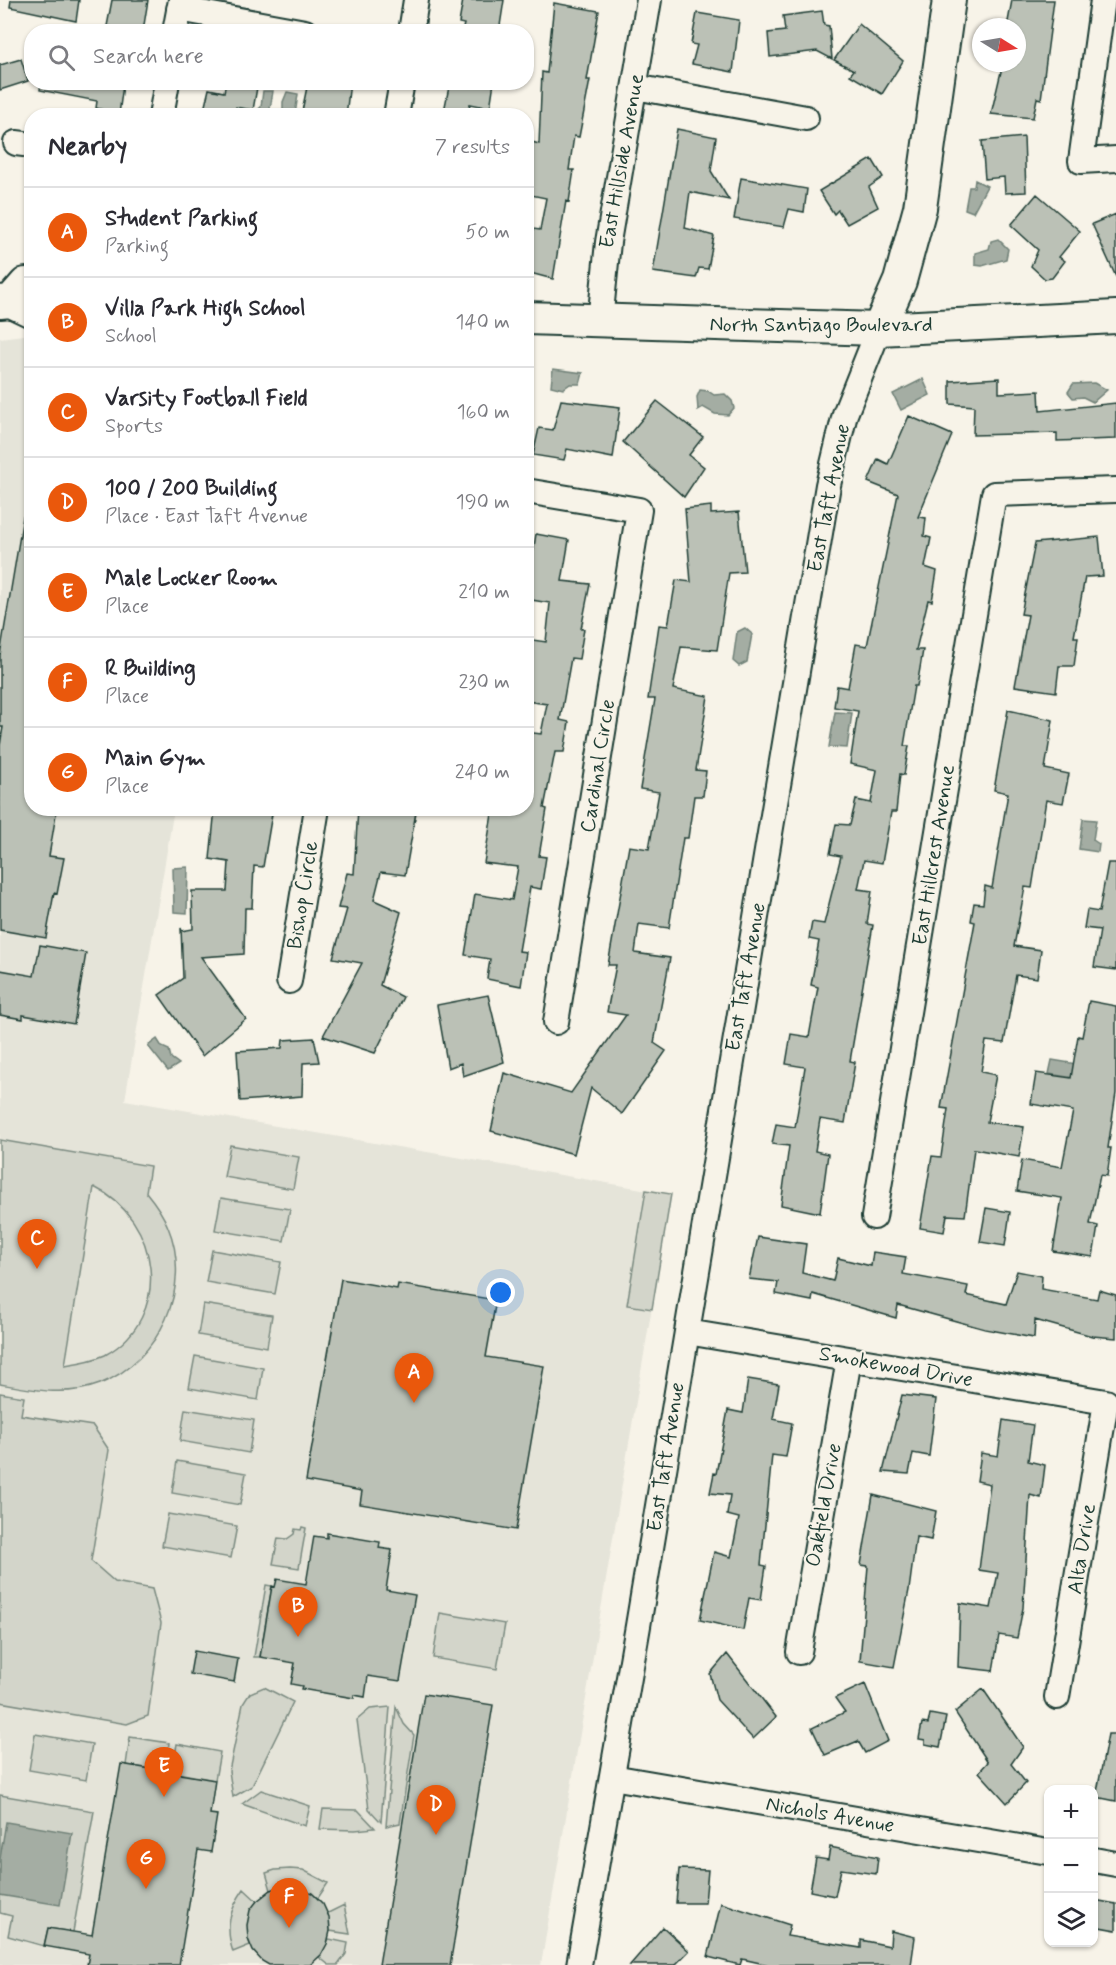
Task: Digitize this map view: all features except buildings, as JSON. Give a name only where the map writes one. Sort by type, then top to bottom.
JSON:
[{"type":"main road","name":"East Taft Avenue","points":[[879,329],[900,281],[920,208],[949,0]]},
{"type":"main road","name":"North Santiago Boulevard","points":[[534,318],[879,329],[1116,317]]},
{"type":"street","points":[[412,24],[416,0]]},
{"type":"street","name":"East Hillside Avenue","points":[[600,322],[607,250],[650,0]]},
{"type":"street","points":[[1103,0],[1082,161],[1116,159]]},
{"type":"street","points":[[179,13],[252,24]]},
{"type":"street","points":[[635,87],[806,118]]},
{"type":"street","points":[[162,108],[165,90]]},
{"type":"street","points":[[397,108],[401,90]]},
{"type":"street","name":"East Taft Avenue","points":[[579,1965],[828,485],[845,414],[879,329]]},
{"type":"street","name":"East Hillcrest Avenue","points":[[874,1217],[994,494],[1116,490]]},
{"type":"street","name":"Cardinal Circle","points":[[534,491],[639,510],[556,1022]]},
{"type":"street","name":"Bishop Circle","points":[[288,981],[316,816]]},
{"type":"street","name":"Smokewood Drive","points":[[687,1332],[1106,1402]]},
{"type":"street","name":"Oakfield Drive","points":[[799,1652],[849,1359]]},
{"type":"street","name":"Alta Drive","points":[[1057,1697],[1106,1402]]},
{"type":"street","name":"Nichols Avenue","points":[[612,1777],[1044,1851]]},
{"type":"street","points":[[1098,1861],[1116,1864]]},
{"type":"shaded area","points":[[263,91],[273,91],[270,108],[261,107]]},
{"type":"shaded area","points":[[287,92],[298,94],[296,108],[283,108]]},
{"type":"shaded area","points":[[975,180],[987,186],[973,212],[965,209],[969,187],[974,187]]},
{"type":"shaded area","points":[[998,239],[1008,249],[1006,259],[982,266],[975,265],[975,253],[989,249],[991,241]]},
{"type":"shaded area","points":[[24,335],[24,816],[173,816],[125,1100],[671,1194],[541,1965],[0,1965],[0,338]]},
{"type":"shaded area","points":[[553,369],[583,373],[580,384],[570,384],[563,389],[551,386]]},
{"type":"shaded area","points":[[923,379],[930,395],[901,410],[893,394]]},
{"type":"shaded area","points":[[1094,383],[1107,390],[1093,402],[1083,397],[1073,398],[1068,392],[1073,384]]},
{"type":"shaded area","points":[[700,390],[714,395],[725,394],[732,401],[734,408],[728,415],[715,414],[703,407],[698,410],[697,397]]},
{"type":"shaded area","points":[[745,628],[752,634],[747,662],[739,666],[733,661],[737,632]]},
{"type":"shaded area","points":[[835,712],[852,713],[847,748],[829,747]]},
{"type":"shaded area","points":[[1083,819],[1096,820],[1093,840],[1099,844],[1098,852],[1079,849]]},
{"type":"shaded area","points":[[188,867],[187,913],[174,912],[173,868]]},
{"type":"shaded area","points":[[157,1039],[162,1047],[169,1050],[171,1058],[179,1064],[168,1071],[148,1046]]},
{"type":"shaded area","points":[[1052,1060],[1083,1065],[1080,1079],[1049,1074]]},
{"type":"shaded area","points":[[0,1140],[150,1166],[146,1192],[168,1227],[175,1250],[176,1273],[173,1297],[166,1319],[154,1340],[139,1358],[121,1373],[87,1388],[50,1391],[0,1384]],"holes":[[[94,1187],[116,1202],[133,1221],[145,1244],[150,1269],[149,1294],[142,1317],[127,1338],[105,1355],[65,1365]]]},
{"type":"shaded area","points":[[230,1145],[299,1157],[293,1189],[224,1177]]},
{"type":"shaded area","points":[[646,1190],[671,1194],[652,1309],[627,1305]]},
{"type":"shaded area","points":[[221,1198],[290,1209],[284,1241],[215,1230]]},
{"type":"shaded area","points":[[212,1250],[281,1262],[275,1294],[206,1282]]},
{"type":"shaded area","points":[[203,1304],[272,1315],[267,1347],[198,1335]]},
{"type":"shaded area","points":[[195,1356],[263,1368],[258,1400],[189,1388]]},
{"type":"shaded area","points":[[0,1393],[24,1397],[21,1415],[93,1426],[109,1450],[91,1561],[115,1582],[152,1589],[161,1623],[148,1716],[127,1724],[0,1702]]},
{"type":"shaded area","points":[[185,1409],[254,1420],[249,1453],[180,1441]]},
{"type":"shaded area","points":[[177,1461],[246,1473],[240,1505],[172,1493]]},
{"type":"shaded area","points":[[168,1514],[237,1526],[231,1558],[162,1546]]},
{"type":"shaded area","points":[[302,1527],[306,1528],[299,1568],[273,1564],[278,1538],[287,1539],[294,1534],[295,1529],[301,1530]]},
{"type":"shaded area","points":[[266,1585],[272,1586],[260,1657],[254,1657]]},
{"type":"shaded area","points":[[440,1613],[505,1624],[497,1669],[433,1658]]},
{"type":"shaded area","points":[[264,1687],[293,1702],[252,1786],[233,1797],[229,1771],[243,1704],[250,1693]]},
{"type":"shaded area","points":[[390,1707],[381,1822],[369,1809],[357,1720],[370,1709]]},
{"type":"shaded area","points":[[396,1707],[404,1724],[414,1735],[400,1823],[386,1826]]},
{"type":"shaded area","points":[[35,1734],[92,1744],[86,1780],[29,1770]]},
{"type":"shaded area","points":[[130,1737],[169,1743],[165,1771],[126,1765]]},
{"type":"shaded area","points":[[177,1744],[220,1752],[215,1780],[172,1772]]},
{"type":"shaded area","points":[[261,1790],[310,1806],[305,1826],[242,1804]]},
{"type":"shaded area","points":[[0,1795],[94,1811],[73,1932],[48,1928],[44,1946],[8,1936],[12,1916],[0,1913]]},
{"type":"shaded area","points":[[323,1809],[358,1810],[375,1828],[320,1829]]},
{"type":"shaded area","points":[[6,1822],[72,1833],[60,1905],[0,1895],[0,1859]]},
{"type":"shaded area","points":[[290,1869],[303,1870],[328,1883],[318,1898],[307,1891],[295,1888],[283,1887],[271,1890],[266,1873]]},
{"type":"shaded area","points":[[244,1889],[257,1901],[248,1922],[250,1945],[233,1952],[229,1935],[230,1919],[235,1904]]},
{"type":"shaded area","points":[[344,1905],[350,1934],[330,1931],[328,1913]]},
{"type":"shaded area","points":[[329,1939],[348,1943],[346,1954],[338,1965],[329,1965],[319,1957]]},
{"type":"place","name":"Varsity Football Field","points":[[37,1269]]},
{"type":"place","name":"Student Parking","points":[[414,1403]]},
{"type":"place","name":"Villa Park High School","points":[[298,1637]]},
{"type":"place","name":"Male Locker Room","points":[[164,1797]]},
{"type":"place","name":"100 / 200 Building","points":[[436,1835]]},
{"type":"place","name":"Main Gym","points":[[146,1889]]},
{"type":"place","name":"R Building","points":[[289,1928]]}]
